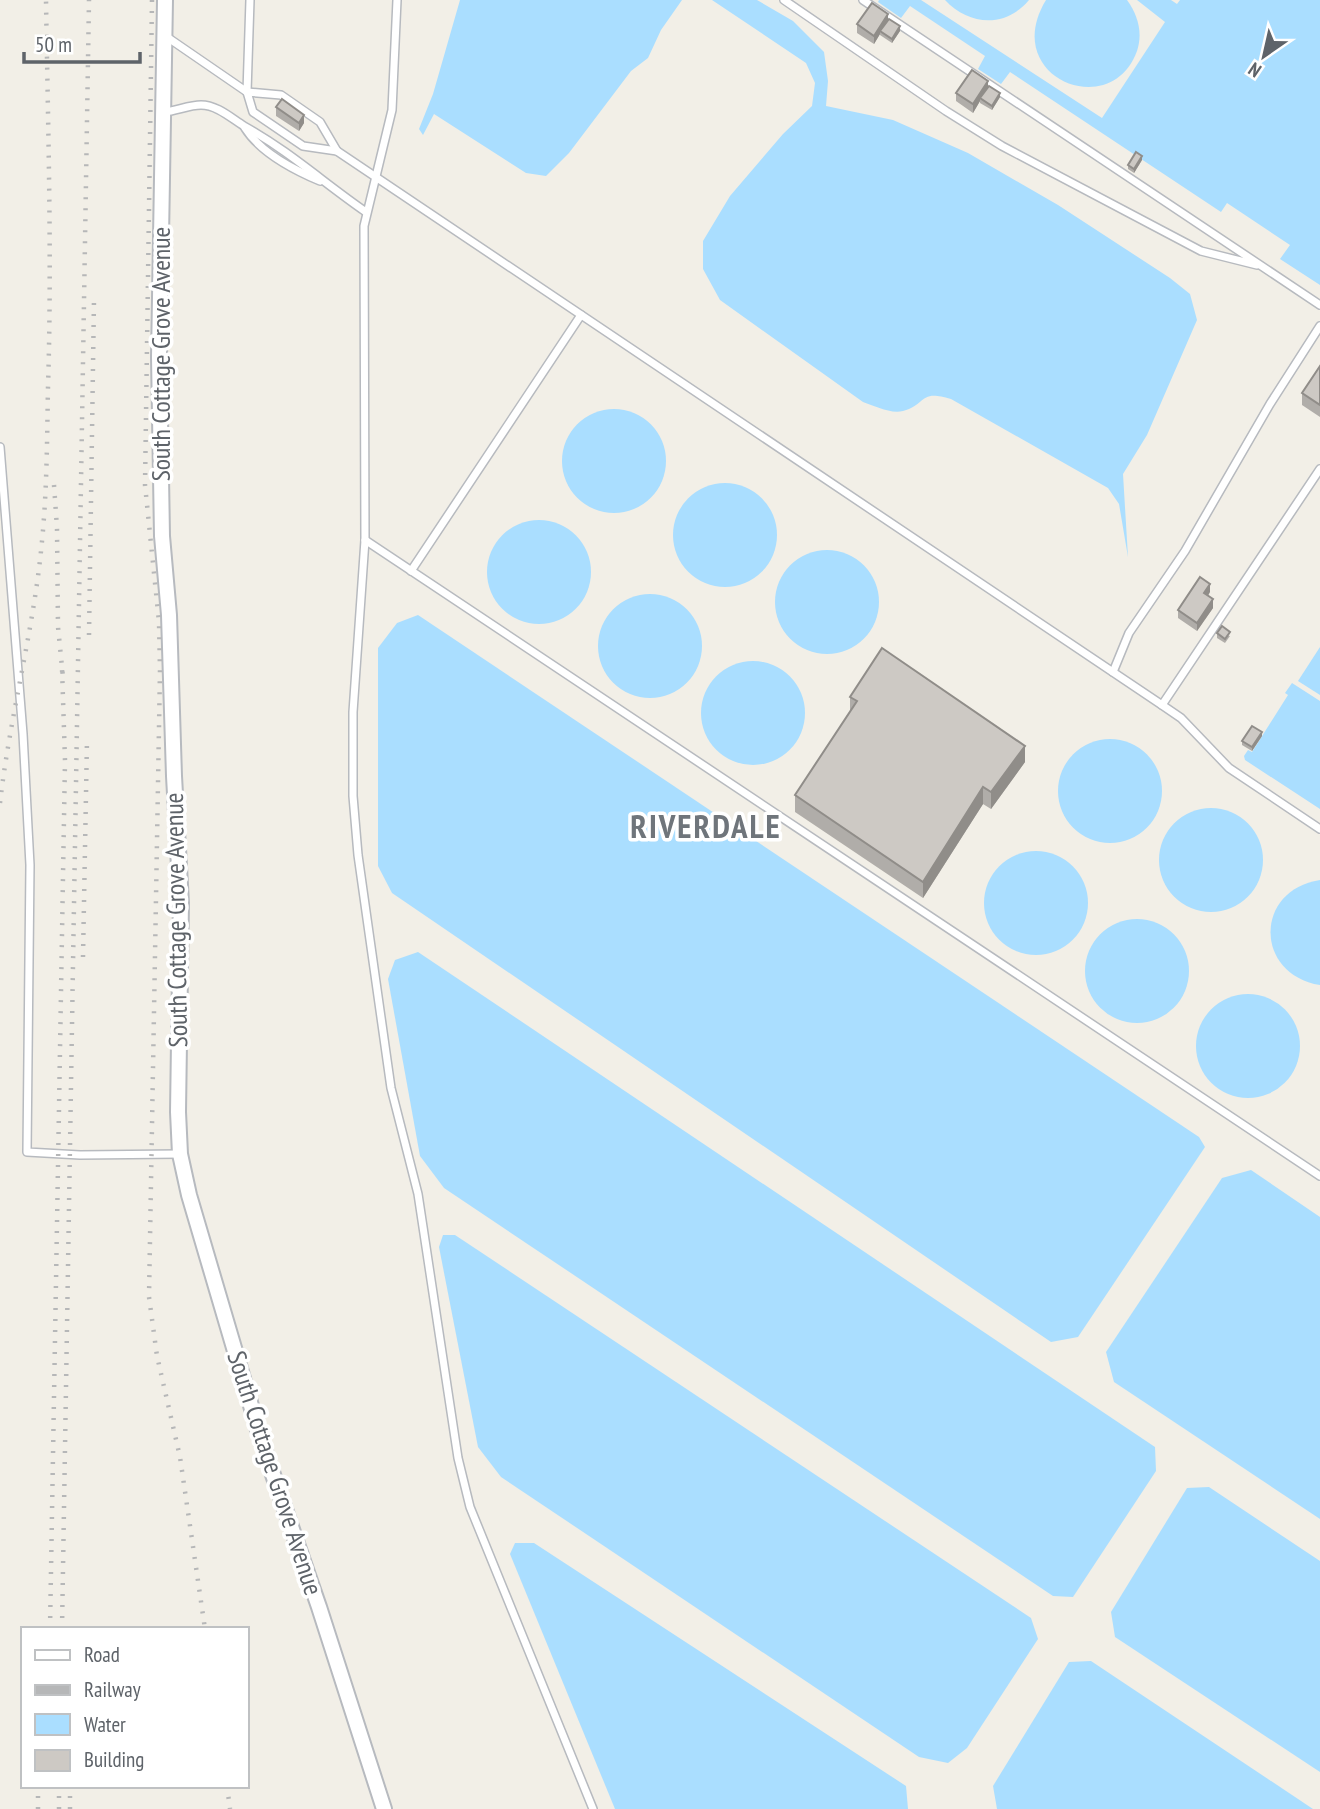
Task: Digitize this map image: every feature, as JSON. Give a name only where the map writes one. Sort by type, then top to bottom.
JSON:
[{"type":"street","name":"South Cottage Grove Avenue","points":[[165,0],[159,370],[162,536],[169,615],[181,903],[178,1112],[180,1154],[188,1195],[262,1443],[319,1607],[384,1809]]},
{"type":"lane","points":[[250,0],[247,92],[253,113],[303,146],[337,151],[376,177],[1181,718],[1228,768],[1320,829]]},
{"type":"lane","points":[[397,0],[392,110],[364,226],[365,540],[353,712],[353,796],[358,855],[391,1088],[418,1194],[458,1458],[470,1507],[593,1809]]},
{"type":"lane","points":[[784,0],[1002,146],[1200,251],[1261,266]]},
{"type":"lane","points":[[863,0],[1320,305]]},
{"type":"lane","points":[[164,36],[247,92],[281,95],[320,122],[337,151]]},
{"type":"lane","points":[[164,112],[200,105],[225,113],[309,167],[324,183],[366,212]]},
{"type":"lane","points":[[411,571],[581,315]]},
{"type":"lane","points":[[1113,672],[1129,633],[1185,551],[1270,404],[1320,326]]},
{"type":"lane","points":[[0,447],[23,734],[30,865],[27,1152],[180,1154]]},
{"type":"lane","points":[[1162,705],[1319,471]]},
{"type":"lane","points":[[365,540],[1320,1176]]},
{"type":"water","points":[[460,0],[682,0],[661,30],[648,58],[631,71],[569,153],[546,176],[526,173],[434,114],[423,135],[419,129],[433,94]]},
{"type":"water","points":[[712,0],[757,0],[793,21],[824,52],[828,81],[826,106],[893,120],[968,153],[1058,205],[1190,294],[1197,320],[1147,435],[1123,474],[1128,557],[1119,504],[1108,488],[951,399],[941,396],[928,397],[911,408],[898,412],[863,402],[720,300],[703,269],[703,241],[730,196],[783,134],[812,106],[815,83],[806,63]]},
{"type":"water","points":[[921,0],[1102,118],[1165,22],[1137,0],[1171,0],[1177,4],[1180,0],[1320,0],[1320,285],[1280,259],[1290,245],[1227,203],[1221,212],[1010,72],[1001,84],[978,69],[985,56],[910,6],[901,18],[878,2]]},
{"type":"water","points":[[945,0],[1029,0],[1010,15],[987,20],[965,15]]},
{"type":"water","points":[[1046,0],[1127,0],[1137,18],[1140,38],[1137,51],[1124,73],[1105,84],[1084,87],[1064,81],[1047,69],[1037,51],[1035,27]]},
{"type":"water","points":[[614,409],[634,413],[651,424],[662,441],[666,461],[662,481],[651,498],[634,509],[614,513],[594,509],[577,498],[566,481],[562,461],[566,441],[577,424],[594,413]]},
{"type":"water","points":[[725,483],[745,487],[762,498],[773,515],[777,535],[773,555],[762,572],[745,583],[725,587],[705,583],[688,572],[677,555],[673,535],[677,515],[688,498],[705,487]]},
{"type":"water","points":[[539,520],[559,524],[576,535],[587,552],[591,572],[587,592],[576,609],[559,620],[539,624],[519,620],[502,609],[491,592],[487,572],[491,552],[502,535],[519,524]]},
{"type":"water","points":[[827,550],[847,554],[864,565],[875,582],[879,602],[875,622],[864,639],[847,650],[827,654],[807,650],[790,639],[779,622],[775,602],[779,582],[790,565],[807,554]]},
{"type":"water","points":[[650,594],[670,598],[687,609],[698,626],[702,646],[698,666],[687,683],[670,694],[650,698],[630,694],[613,683],[602,666],[598,646],[602,626],[613,609],[630,598]]},
{"type":"water","points":[[418,615],[1199,1137],[1205,1147],[1078,1337],[1051,1342],[392,893],[378,866],[378,648],[397,623]]},
{"type":"water","points":[[1320,647],[1320,695],[1298,681]]},
{"type":"water","points":[[753,661],[773,665],[790,676],[801,693],[805,713],[801,733],[790,750],[773,761],[753,765],[733,761],[716,750],[705,733],[701,713],[705,693],[716,676],[733,665]]},
{"type":"water","points":[[1292,683],[1320,701],[1320,809],[1245,760],[1244,756],[1248,750],[1252,752],[1288,695],[1285,693]]},
{"type":"water","points":[[1110,739],[1130,743],[1147,754],[1158,771],[1162,791],[1158,811],[1147,828],[1130,839],[1110,843],[1090,839],[1073,828],[1062,811],[1058,791],[1062,771],[1073,754],[1090,743]]},
{"type":"water","points":[[1211,808],[1231,812],[1248,823],[1259,840],[1263,860],[1259,880],[1248,897],[1231,908],[1211,912],[1191,908],[1174,897],[1163,880],[1159,860],[1163,840],[1174,823],[1191,812]]},
{"type":"water","points":[[1036,851],[1056,855],[1073,866],[1084,883],[1088,903],[1084,923],[1073,940],[1056,951],[1036,955],[1016,951],[999,940],[988,923],[984,903],[988,883],[999,866],[1016,855]]},
{"type":"water","points":[[1320,880],[1320,985],[1298,978],[1283,965],[1274,950],[1271,932],[1274,915],[1283,899],[1298,887]]},
{"type":"water","points":[[1137,919],[1157,923],[1174,934],[1185,951],[1189,971],[1185,991],[1174,1008],[1157,1019],[1137,1023],[1117,1019],[1100,1008],[1089,991],[1085,971],[1089,951],[1100,934],[1117,923]]},
{"type":"water","points":[[418,952],[1155,1447],[1156,1471],[1073,1597],[1053,1596],[444,1188],[420,1156],[388,979],[395,960]]},
{"type":"water","points":[[1248,994],[1268,998],[1285,1009],[1296,1026],[1300,1046],[1296,1066],[1285,1083],[1268,1094],[1248,1098],[1228,1094],[1211,1083],[1200,1066],[1196,1046],[1200,1026],[1211,1009],[1228,998]]},
{"type":"water","points":[[1251,1170],[1320,1217],[1320,1519],[1114,1382],[1106,1352],[1222,1178]]},
{"type":"water","points":[[443,1235],[455,1235],[1031,1618],[1038,1639],[967,1748],[948,1763],[919,1757],[501,1477],[478,1447],[439,1247]]},
{"type":"water","points":[[1209,1487],[1320,1561],[1320,1772],[1115,1637],[1111,1612],[1187,1488]]},
{"type":"water","points":[[515,1543],[534,1543],[906,1786],[908,1809],[615,1809],[510,1554]]},
{"type":"water","points":[[1091,1661],[1313,1809],[997,1809],[993,1786],[1069,1662]]},
{"type":"building","points":[[872,3],[888,14],[874,36],[857,24]]},
{"type":"building","points":[[889,19],[900,26],[892,39],[880,31]]},
{"type":"building","points":[[972,70],[988,81],[973,104],[956,93]]},
{"type":"building","points":[[989,86],[1000,93],[992,106],[980,98]]},
{"type":"building","points":[[282,99],[304,115],[299,123],[276,107]]},
{"type":"building","points":[[1136,152],[1142,156],[1134,169],[1128,165]]},
{"type":"building","points":[[1320,366],[1320,405],[1302,393]]},
{"type":"building","points":[[1200,577],[1210,584],[1204,593],[1213,599],[1197,623],[1178,610]]},
{"type":"building","points":[[1222,626],[1230,632],[1225,639],[1217,633]]},
{"type":"building","points":[[882,648],[1025,746],[991,792],[983,787],[923,882],[795,795],[857,701],[850,697]]},
{"type":"building","points":[[1252,726],[1262,732],[1252,747],[1242,741]]},
{"type":"railway","points":[[0,803],[38,574],[45,503],[50,290],[46,0]]},
{"type":"railway","points":[[62,1627],[89,0]]},
{"type":"railway","points":[[152,0],[145,485],[159,622],[160,670],[149,1297],[157,1356],[180,1457],[205,1627]]},
{"type":"railway","points":[[89,635],[94,299]]},
{"type":"railway","points":[[54,485],[58,627],[63,677]]},
{"type":"railway","points":[[50,1627],[65,761],[62,668]]},
{"type":"railway","points":[[83,957],[87,740]]},
{"type":"railway","points":[[38,1788],[38,1809]]},
{"type":"railway","points":[[59,1788],[59,1809]]},
{"type":"railway","points":[[70,1788],[70,1809]]},
{"type":"railway","points":[[227,1788],[230,1809]]},
{"type":"district","name":"RIVERDALE","points":[[706,826]]}]
